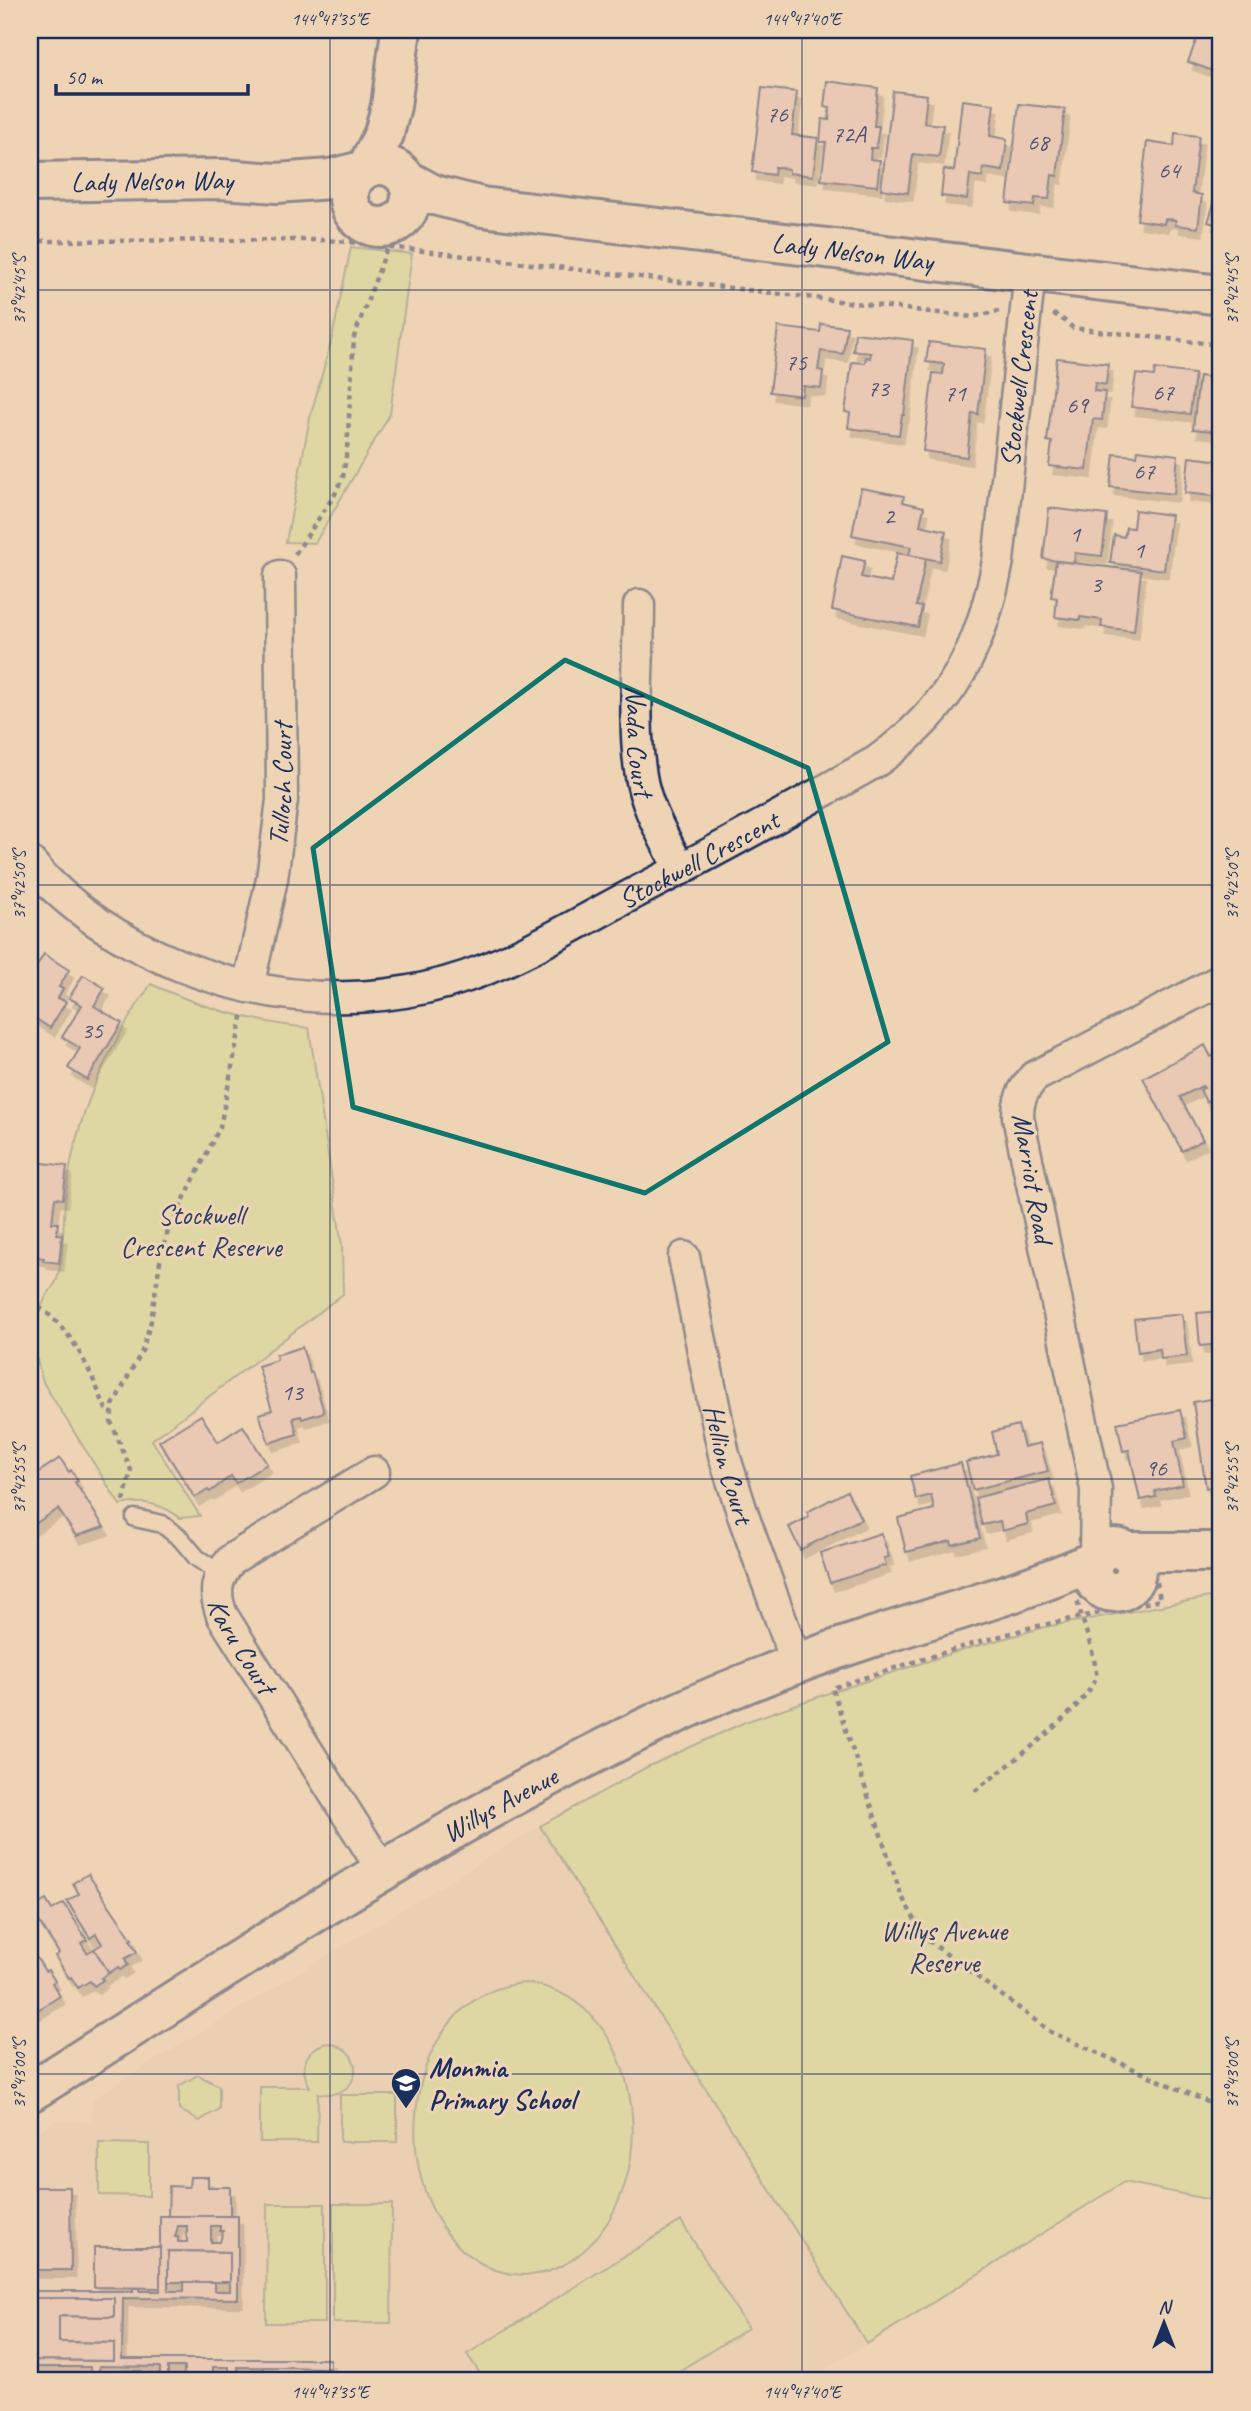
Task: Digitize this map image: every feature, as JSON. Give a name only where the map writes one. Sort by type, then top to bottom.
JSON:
[{"type":"street","points":[[385,173],[384,134],[391,106],[401,30]]},
{"type":"street","points":[[385,173],[411,190],[409,207],[393,234],[361,219],[351,204],[349,195],[356,177],[385,173]]},
{"type":"street","name":"Lady Nelson Way","points":[[30,182],[222,179],[277,184],[385,173],[435,195],[482,207],[1221,296]]},
{"type":"street","name":"Lady Nelson Way","points":[[277,184],[331,203],[361,219]]},
{"type":"street","name":"Lady Nelson Way","points":[[393,234],[482,207]]},
{"type":"street","name":"Stockwell Crescent","points":[[32,868],[78,907],[119,936],[155,956],[195,971],[248,987],[307,998],[347,998],[421,989],[462,978],[505,961],[680,870],[877,761],[896,748],[930,717],[969,659],[981,632],[998,561],[1030,272]]},
{"type":"street","name":"Tulloch Court","points":[[248,987],[274,866],[282,800],[280,576]]},
{"type":"street","name":"Nada Court","points":[[639,605],[637,740],[641,778],[650,807],[680,870]]},
{"type":"street","name":"Marriot Road","points":[[1115,1576],[1018,1117],[1018,1102],[1023,1090],[1034,1077],[1221,980]]},
{"type":"street","name":"Hellion Court","points":[[684,1257],[724,1455],[797,1664]]},
{"type":"street","name":"Karu Court","points":[[374,1472],[232,1559],[220,1573],[216,1590],[222,1615],[383,1871]]},
{"type":"street","name":"Willys Avenue","points":[[30,2092],[383,1871],[555,1772],[681,1712],[797,1664],[870,1638],[1008,1596],[1221,1553]]},
{"type":"lane","points":[[135,1518],[162,1524],[181,1539],[197,1558],[220,1573]]},
{"type":"path","points":[[280,576],[335,494],[343,477],[354,337],[393,234]]},
{"type":"path","points":[[30,241],[326,240],[393,234],[972,317],[1000,310],[1055,314],[1073,328],[1221,345]]},
{"type":"path","points":[[135,1518],[123,1500],[131,1471],[114,1430],[111,1414],[113,1405],[142,1351],[167,1231],[220,1127],[248,987]]},
{"type":"path","points":[[30,1302],[41,1308],[78,1349],[106,1409],[111,1414]]},
{"type":"path","points":[[1115,1576],[965,1646],[832,1688],[901,1895],[925,1938],[1051,2032],[1221,2108]]},
{"type":"path","points":[[975,1791],[1059,1724],[1093,1683],[1115,1576]]},
{"type":"highlighted area","points":[[565,660],[808,768],[888,1042],[645,1193],[353,1107],[313,848]]},
{"type":"shaded area","name":"Monmia Primary School","points":[[540,1826],[867,2344],[806,2381],[30,2381],[30,2137],[55,2121],[92,2122],[93,2098]]},
{"type":"green space","points":[[351,247],[412,254],[390,414],[315,543],[286,542],[310,418],[332,338]]},
{"type":"green space","name":"Stockwell Crescent Reserve","points":[[151,984],[228,1013],[309,1028],[342,1246],[343,1294],[152,1440],[200,1516],[180,1518],[152,1504],[120,1505],[44,1384],[37,1362],[35,1340],[37,1318],[60,1269],[70,1165],[85,1110],[120,1033]]},
{"type":"green space","name":"Willys Avenue Reserve","points":[[1221,1595],[1221,2202],[1124,2182],[867,2344],[540,1826],[645,1768],[745,1722],[829,1693],[1045,1627]]},
{"type":"green space","points":[[524,1983],[556,1991],[583,2008],[604,2031],[619,2059],[629,2091],[633,2123],[631,2156],[624,2187],[598,2236],[568,2263],[547,2272],[521,2275],[488,2267],[453,2240],[429,2202],[417,2157],[416,2110],[427,2064],[448,2025],[481,1997]]},
{"type":"green space","points":[[328,2043],[342,2048],[350,2055],[355,2065],[354,2074],[351,2083],[343,2090],[332,2094],[318,2093],[317,2142],[260,2142],[260,2087],[310,2087],[306,2080],[306,2060],[314,2049]]},
{"type":"green space","points":[[198,2075],[219,2086],[219,2109],[199,2121],[179,2109],[179,2086]]},
{"type":"green space","points":[[340,2095],[397,2095],[397,2142],[340,2142]]},
{"type":"green space","points":[[99,2143],[149,2144],[149,2196],[99,2195]]},
{"type":"green space","points":[[267,2204],[325,2204],[325,2323],[266,2323]]},
{"type":"green space","points":[[333,2204],[392,2204],[391,2323],[333,2323]]},
{"type":"green space","points":[[681,2221],[748,2328],[663,2381],[485,2381],[467,2354]]},
{"type":"building","points":[[1200,30],[1221,32],[1221,66],[1216,64],[1213,71],[1188,62]]},
{"type":"building","points":[[827,81],[878,88],[874,126],[879,126],[876,148],[871,148],[870,159],[880,160],[877,186],[821,180],[826,142],[820,142],[822,119],[829,120],[830,108],[824,107]]},
{"type":"building","points":[[762,88],[797,92],[792,135],[818,138],[813,176],[789,173],[789,169],[775,167],[774,175],[752,172]]},
{"type":"building","points":[[893,91],[927,95],[924,123],[943,125],[939,157],[913,154],[908,193],[881,189]]},
{"type":"building","points":[[962,100],[994,104],[990,136],[1007,139],[1003,171],[983,168],[982,177],[970,175],[967,199],[941,196],[944,169],[954,171]]},
{"type":"building","points":[[1019,104],[1065,109],[1057,176],[1052,175],[1049,199],[1035,198],[1034,206],[1007,203]]},
{"type":"building","points":[[1175,133],[1199,136],[1192,193],[1202,195],[1198,228],[1175,225],[1176,220],[1165,219],[1164,224],[1137,220],[1147,142],[1174,146]]},
{"type":"building","points":[[1221,182],[1221,226],[1208,222]]},
{"type":"building","points":[[821,324],[847,327],[843,354],[821,351],[818,370],[823,371],[821,388],[803,386],[802,396],[770,392],[778,327],[820,332]]},
{"type":"building","points":[[855,333],[913,340],[899,435],[848,428],[850,413],[845,412],[852,362],[865,363],[866,357],[870,358],[871,353],[853,351]]},
{"type":"building","points":[[929,342],[986,349],[978,414],[972,413],[967,457],[923,451],[933,373],[943,374],[944,364],[926,362]]},
{"type":"building","points":[[1057,358],[1108,364],[1106,385],[1095,383],[1094,391],[1105,392],[1102,420],[1093,419],[1087,470],[1049,466],[1052,442],[1047,441]]},
{"type":"building","points":[[1155,369],[1195,374],[1190,414],[1131,407],[1136,374],[1154,376]]},
{"type":"building","points":[[1199,376],[1221,379],[1221,432],[1193,429]]},
{"type":"building","points":[[1138,450],[1178,455],[1174,494],[1110,487],[1114,454],[1137,456]]},
{"type":"building","points":[[1189,457],[1221,461],[1221,497],[1185,493]]},
{"type":"building","points":[[861,488],[904,496],[903,502],[924,507],[920,525],[946,531],[940,561],[909,555],[911,547],[852,535]]},
{"type":"building","points":[[1049,508],[1107,515],[1102,556],[1075,553],[1074,563],[1043,559]]},
{"type":"building","points":[[1135,510],[1171,515],[1164,570],[1110,563],[1114,535],[1124,537],[1126,527],[1133,528]]},
{"type":"building","points":[[897,553],[926,558],[916,606],[922,607],[918,627],[832,610],[842,556],[865,561],[861,577],[891,583]]},
{"type":"building","points":[[1056,561],[1141,571],[1134,631],[1101,627],[1102,620],[1055,617],[1057,598],[1051,597]]},
{"type":"building","points":[[44,954],[69,970],[59,987],[63,989],[58,998],[66,1002],[50,1028],[30,1015],[30,977]]},
{"type":"building","points":[[83,975],[105,988],[94,1006],[122,1023],[87,1080],[68,1068],[80,1048],[62,1037],[82,1005],[69,998]]},
{"type":"building","points":[[1205,1045],[1211,1057],[1221,1052],[1221,1100],[1212,1105],[1210,1099],[1206,1102],[1200,1090],[1204,1088],[1202,1086],[1180,1097],[1203,1140],[1182,1151],[1143,1078]]},
{"type":"building","points":[[36,1162],[67,1166],[63,1199],[55,1198],[52,1223],[58,1223],[57,1234],[62,1235],[59,1263],[30,1256],[30,1231],[33,1222],[30,1222],[30,1214]]},
{"type":"building","points":[[1221,1311],[1221,1344],[1200,1346],[1197,1313]]},
{"type":"building","points":[[1182,1314],[1187,1356],[1161,1359],[1160,1349],[1138,1352],[1134,1319]]},
{"type":"building","points":[[302,1347],[324,1412],[302,1419],[301,1416],[293,1418],[297,1434],[269,1443],[259,1414],[272,1410],[258,1366],[277,1360],[276,1355]]},
{"type":"building","points":[[1221,1397],[1221,1486],[1206,1488],[1193,1402]]},
{"type":"building","points":[[1180,1410],[1187,1438],[1174,1441],[1183,1485],[1155,1491],[1156,1497],[1140,1500],[1129,1450],[1123,1451],[1117,1423]]},
{"type":"building","points":[[201,1415],[218,1442],[243,1426],[267,1464],[236,1483],[231,1476],[210,1492],[208,1490],[195,1498],[159,1441]]},
{"type":"building","points":[[1018,1425],[1024,1447],[1040,1443],[1048,1471],[973,1490],[966,1462],[997,1454],[992,1432]]},
{"type":"building","points":[[60,1458],[69,1472],[71,1470],[78,1481],[75,1482],[104,1527],[76,1536],[58,1509],[30,1527],[30,1478]]},
{"type":"building","points":[[961,1463],[980,1538],[952,1545],[951,1541],[906,1552],[898,1518],[934,1509],[931,1495],[916,1499],[910,1476]]},
{"type":"building","points":[[1049,1479],[1056,1506],[1026,1514],[1028,1524],[1002,1531],[1000,1521],[982,1525],[975,1498]]},
{"type":"building","points":[[847,1491],[861,1519],[800,1550],[789,1527],[809,1517],[807,1512]]},
{"type":"building","points":[[881,1533],[889,1557],[884,1558],[886,1565],[830,1583],[820,1553]]},
{"type":"building","points":[[88,1874],[132,1939],[130,1940],[137,1952],[125,1959],[128,1965],[109,1973],[94,1949],[102,1944],[96,1934],[90,1938],[67,1901],[79,1894],[73,1883]]},
{"type":"building","points":[[46,1900],[52,1910],[64,1903],[87,1940],[81,1943],[87,1953],[94,1949],[109,1973],[94,1986],[90,1981],[78,1988],[55,1956],[59,1953],[31,1909]]},
{"type":"building","points":[[31,1949],[55,1981],[52,1983],[60,1996],[33,2013],[30,2009]]},
{"type":"building","points":[[190,2177],[208,2177],[208,2187],[230,2187],[230,2216],[168,2216],[169,2186],[189,2187]]},
{"type":"building","points":[[30,2187],[70,2187],[71,2270],[30,2270]]},
{"type":"building","points":[[160,2216],[238,2216],[238,2299],[123,2298],[122,2359],[330,2359],[330,2368],[238,2367],[238,2381],[229,2381],[229,2367],[213,2367],[213,2376],[184,2376],[184,2367],[168,2367],[168,2381],[141,2381],[150,2380],[150,2374],[160,2374],[160,2367],[99,2366],[99,2374],[108,2374],[108,2380],[117,2381],[90,2381],[90,2367],[30,2367],[30,2360],[114,2361],[114,2343],[59,2342],[59,2316],[114,2317],[114,2298],[30,2298],[30,2291],[133,2291],[133,2288],[140,2288],[140,2291],[160,2291]],"holes":[[[178,2226],[187,2226],[187,2242],[178,2242],[178,2237],[175,2237]],[[211,2226],[220,2226],[220,2231],[223,2231],[220,2242],[211,2242]],[[168,2251],[230,2252],[230,2291],[214,2291],[214,2282],[184,2282],[184,2291],[168,2291]]]},
{"type":"building","points":[[94,2247],[160,2247],[160,2288],[94,2287]]},
{"type":"building","points":[[168,2251],[230,2252],[230,2282],[168,2282]]},
{"type":"building","points":[[30,2298],[114,2298],[114,2317],[59,2316],[59,2342],[114,2343],[114,2361],[30,2360]]},
{"type":"building","points":[[263,2367],[330,2368],[330,2381],[263,2381]]},
{"type":"building","points":[[117,2371],[141,2371],[141,2381],[117,2381]]},
{"type":"building","points":[[168,2376],[229,2377],[229,2381],[168,2381]]},
{"type":"place","name":"Monmia Primary School","points":[[406,2110]]}]
